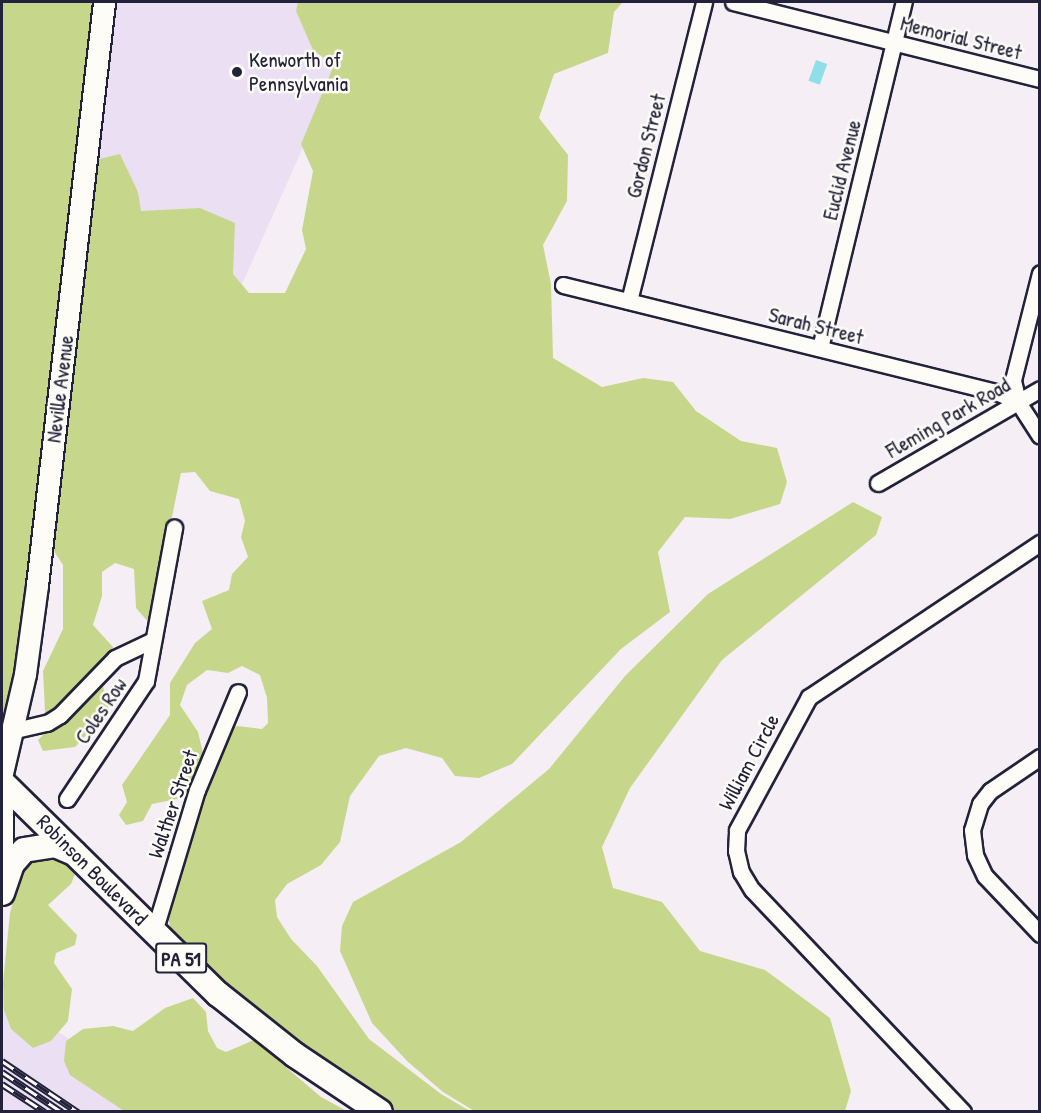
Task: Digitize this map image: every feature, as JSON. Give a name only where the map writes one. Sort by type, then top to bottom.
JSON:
[{"type":"main road","name":"Robinson Boulevard","points":[[2,782],[84,859],[218,994],[286,1048],[380,1112]]},
{"type":"main road","points":[[2,893],[12,864],[32,846],[65,847],[84,859]]},
{"type":"street","name":"Neville Avenue","points":[[2,773],[25,674],[37,585],[104,2]]},
{"type":"street","name":"Gordon Street","points":[[629,301],[704,2]]},
{"type":"street","name":"Memorial Street","points":[[733,2],[1040,79]]},
{"type":"street","name":"Euclid Avenue","points":[[820,348],[904,2]]},
{"type":"street","points":[[1040,273],[1013,380],[1018,402],[1040,436]]},
{"type":"street","name":"Sarah Street","points":[[563,285],[996,392],[1018,402]]},
{"type":"street","name":"Fleming Park Road","points":[[878,483],[1040,388]]},
{"type":"street","name":"Coles Row","points":[[67,799],[140,694],[153,640],[174,528]]},
{"type":"street","name":"William Circle","points":[[963,1112],[752,890],[741,872],[736,851],[737,830],[809,696],[1040,543]]},
{"type":"street","name":"Coles Row","points":[[11,731],[47,723],[60,715],[115,658],[153,640]]},
{"type":"street","name":"Walther Street","points":[[154,932],[197,790],[238,692]]},
{"type":"street","points":[[1040,757],[990,791],[980,804],[972,830],[975,855],[985,876],[1040,934]]},
{"type":"street","points":[[2,795],[2,869]]},
{"type":"shaded area","points":[[104,2],[368,2],[131,533],[44,523]]},
{"type":"shaded area","points":[[2,995],[179,1111],[2,1111]]},
{"type":"green space","points":[[2,2],[102,2],[20,674],[7,719],[2,721]]},
{"type":"green space","points":[[298,2],[623,2],[614,12],[608,53],[554,74],[539,118],[568,155],[567,201],[543,245],[551,284],[553,358],[602,387],[643,378],[673,382],[696,411],[741,441],[777,448],[787,482],[780,504],[730,519],[685,517],[658,552],[670,612],[621,649],[512,764],[479,778],[455,776],[442,758],[406,748],[379,756],[350,796],[340,842],[321,865],[287,884],[275,900],[277,917],[291,939],[317,966],[369,1039],[441,1094],[470,1111],[383,1111],[175,948],[167,913],[178,887],[176,867],[221,736],[237,726],[262,729],[268,723],[267,698],[260,675],[242,666],[228,673],[207,670],[187,685],[180,705],[198,732],[203,753],[187,797],[152,804],[143,821],[126,825],[119,815],[127,802],[122,785],[170,715],[170,683],[195,643],[212,629],[202,601],[229,590],[232,574],[248,557],[241,537],[245,521],[239,499],[210,491],[195,472],[181,473],[150,624],[136,608],[134,569],[115,563],[102,572],[102,596],[93,625],[113,647],[101,678],[109,710],[75,747],[43,751],[38,740],[46,732],[43,671],[63,629],[63,565],[46,539],[91,161],[120,154],[138,192],[141,211],[200,208],[235,223],[233,274],[249,293],[285,293],[306,249],[302,230],[313,171],[301,144],[334,65],[313,50],[296,11]]},
{"type":"green space","points":[[853,502],[882,517],[876,535],[722,660],[630,788],[602,847],[613,888],[662,902],[700,951],[765,970],[830,1018],[851,1091],[845,1111],[476,1112],[443,1092],[407,1061],[372,1023],[340,951],[342,926],[353,902],[461,842],[549,769],[625,676],[708,594]]},
{"type":"green space","points":[[42,856],[61,858],[75,874],[71,884],[48,905],[77,935],[75,945],[56,953],[54,963],[72,989],[68,1021],[51,1041],[33,1048],[11,1029],[4,1010],[3,982],[10,913],[20,875],[25,866]]},
{"type":"green space","points":[[193,998],[206,1012],[208,1031],[217,1048],[226,1052],[254,1040],[321,1097],[347,1111],[124,1111],[70,1075],[64,1061],[66,1041],[83,1029],[113,1026],[133,1031],[165,1008]]},
{"type":"water","points":[[816,60],[827,64],[820,85],[808,81]]},
{"type":"railway","points":[[2,1061],[78,1112]]},
{"type":"railway","points":[[2,1072],[62,1112]]},
{"type":"railway","points":[[2,1084],[45,1112]]},
{"type":"place","name":"Kenworth of Pennsylvania","points":[[237,72]]}]
